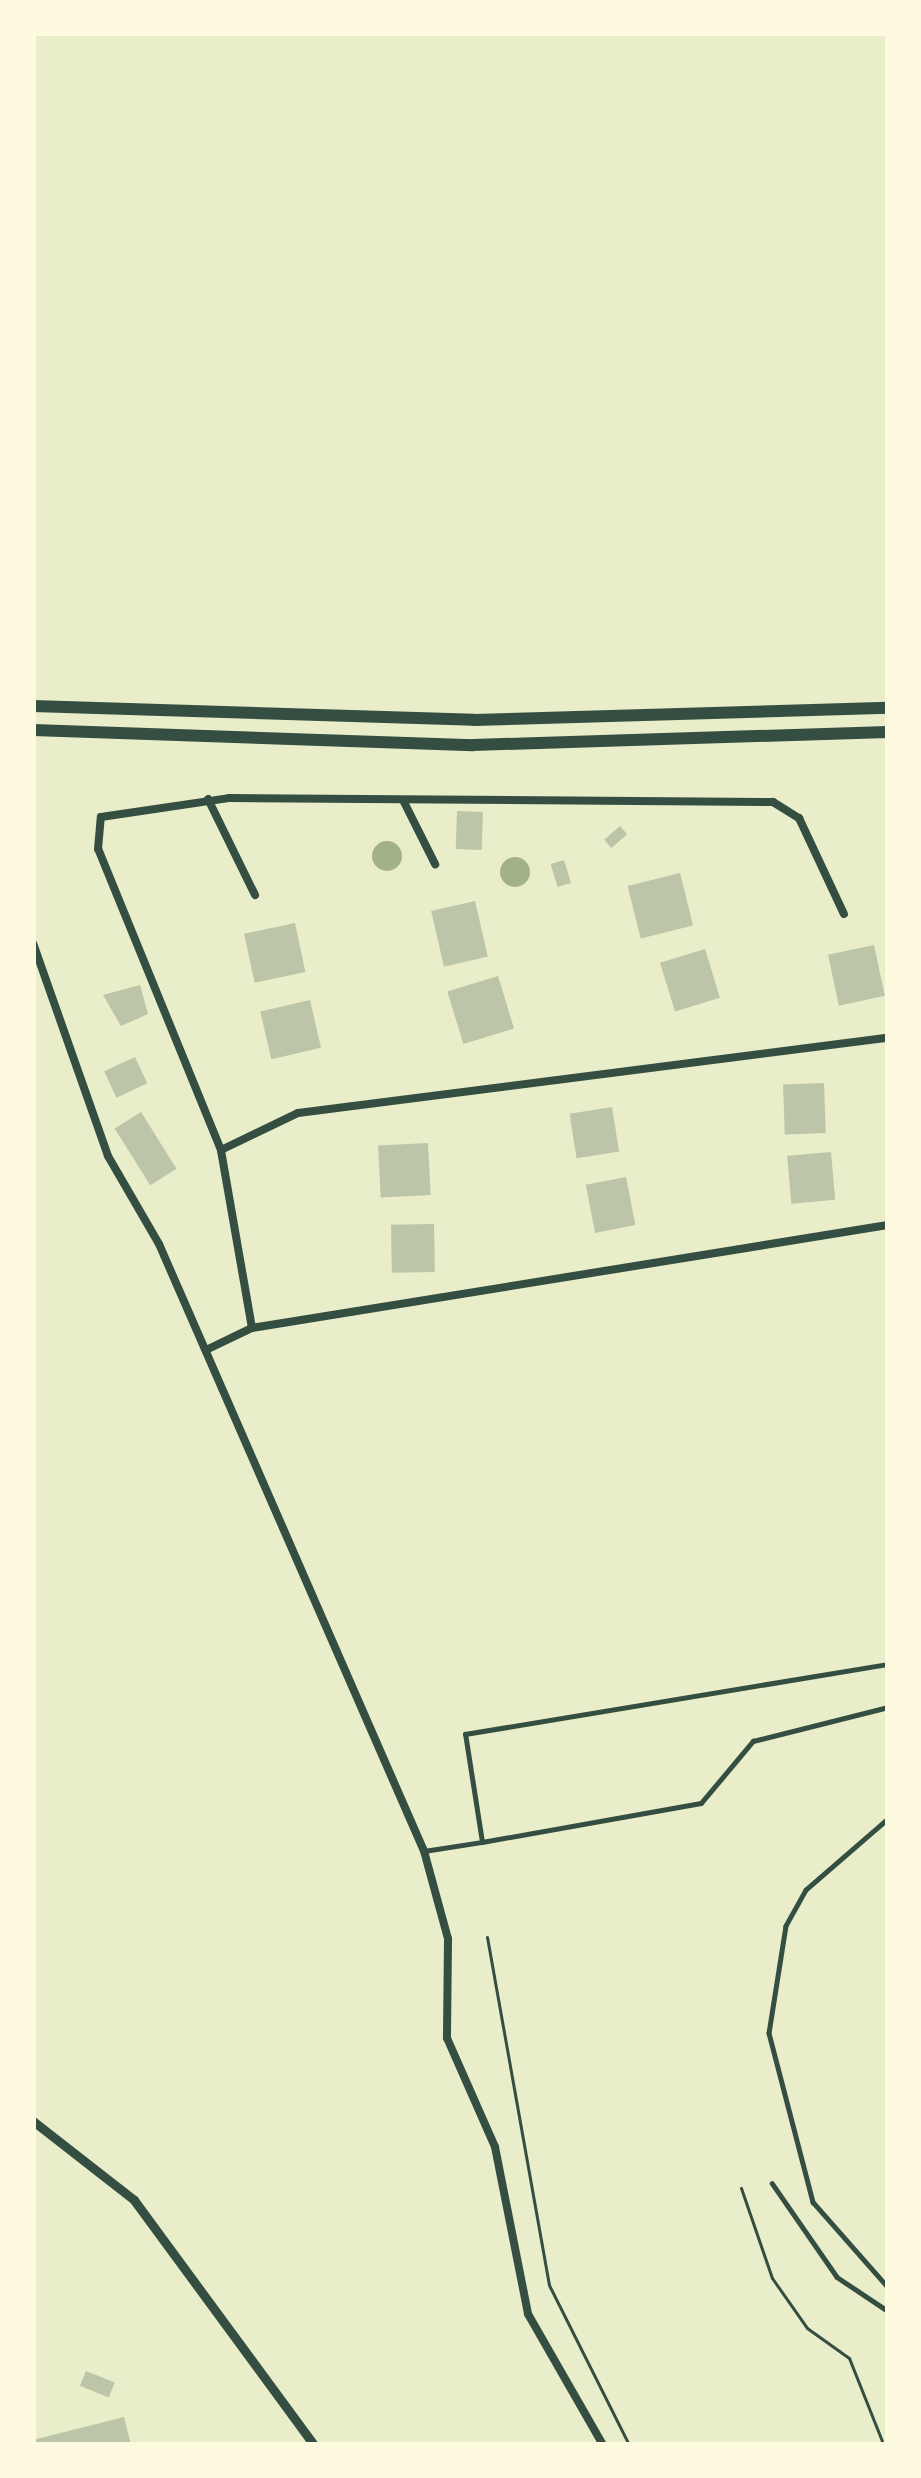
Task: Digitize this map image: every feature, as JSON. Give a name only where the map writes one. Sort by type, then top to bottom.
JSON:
[{"type":"highway","points":[[33,706],[475,720],[888,708]]},
{"type":"highway","points":[[33,730],[473,745],[888,732]]},
{"type":"street","points":[[208,799],[255,895]]},
{"type":"street","points":[[252,1328],[221,1150],[95,831],[117,810],[208,799],[783,804],[844,914]]},
{"type":"street","points":[[404,800],[435,864]]},
{"type":"street","points":[[33,943],[108,1156],[206,1350],[424,1851],[448,1939],[444,2023],[495,2147],[529,2314],[603,2445]]},
{"type":"street","points":[[221,1150],[298,1113],[885,1038]]},
{"type":"street","points":[[206,1350],[252,1328],[888,1225]]},
{"type":"street","points":[[33,2120],[134,2200],[311,2441],[296,2445]]},
{"type":"lane","points":[[482,1842],[465,1734],[888,1664]]},
{"type":"lane","points":[[424,1851],[701,1803],[752,1741],[888,1706]]},
{"type":"lane","points":[[888,1819],[806,1890],[786,1926],[769,2033],[813,2202],[888,2287]]},
{"type":"lane","points":[[772,2183],[837,2277],[888,2311]]},
{"type":"path","points":[[488,1936],[549,2285],[629,2445]]},
{"type":"path","points":[[741,2188],[772,2278],[807,2328],[849,2358],[882,2441]]},
{"type":"shaded area","points":[[387,841],[398,845],[402,856],[398,867],[387,871],[376,867],[372,856],[376,845]]},
{"type":"shaded area","points":[[515,857],[526,861],[530,872],[526,883],[515,887],[504,883],[500,872],[504,861]]},
{"type":"building","points":[[457,811],[483,812],[482,850],[456,849]]},
{"type":"building","points":[[620,826],[627,834],[611,848],[604,840]]},
{"type":"building","points":[[564,860],[571,883],[558,887],[551,864]]},
{"type":"building","points":[[680,873],[693,925],[641,938],[628,886]]},
{"type":"building","points":[[475,901],[488,957],[444,967],[431,911]]},
{"type":"building","points":[[295,923],[305,972],[255,983],[244,934]]},
{"type":"building","points":[[874,945],[885,996],[839,1006],[828,955]]},
{"type":"building","points":[[705,949],[720,998],[675,1012],[660,963]]},
{"type":"building","points":[[498,976],[514,1029],[463,1044],[447,991]]},
{"type":"building","points":[[140,985],[148,1014],[121,1026],[103,995]]},
{"type":"building","points":[[310,1000],[321,1048],[271,1059],[260,1011]]},
{"type":"building","points":[[135,1057],[147,1083],[116,1098],[104,1071]]},
{"type":"building","points":[[824,1083],[826,1133],[785,1134],[783,1084]]},
{"type":"building","points":[[612,1107],[619,1151],[577,1158],[570,1114]]},
{"type":"building","points":[[141,1112],[177,1169],[150,1185],[115,1128]]},
{"type":"building","points":[[428,1143],[431,1195],[381,1198],[378,1146]]},
{"type":"building","points":[[831,1152],[835,1200],[791,1204],[787,1156]]},
{"type":"building","points":[[626,1177],[635,1225],[595,1233],[586,1185]]},
{"type":"building","points":[[434,1224],[435,1272],[392,1273],[391,1225]]},
{"type":"building","points":[[86,2371],[115,2383],[109,2397],[80,2386]]},
{"type":"building","points":[[124,2417],[131,2445],[34,2445],[33,2440]]}]
